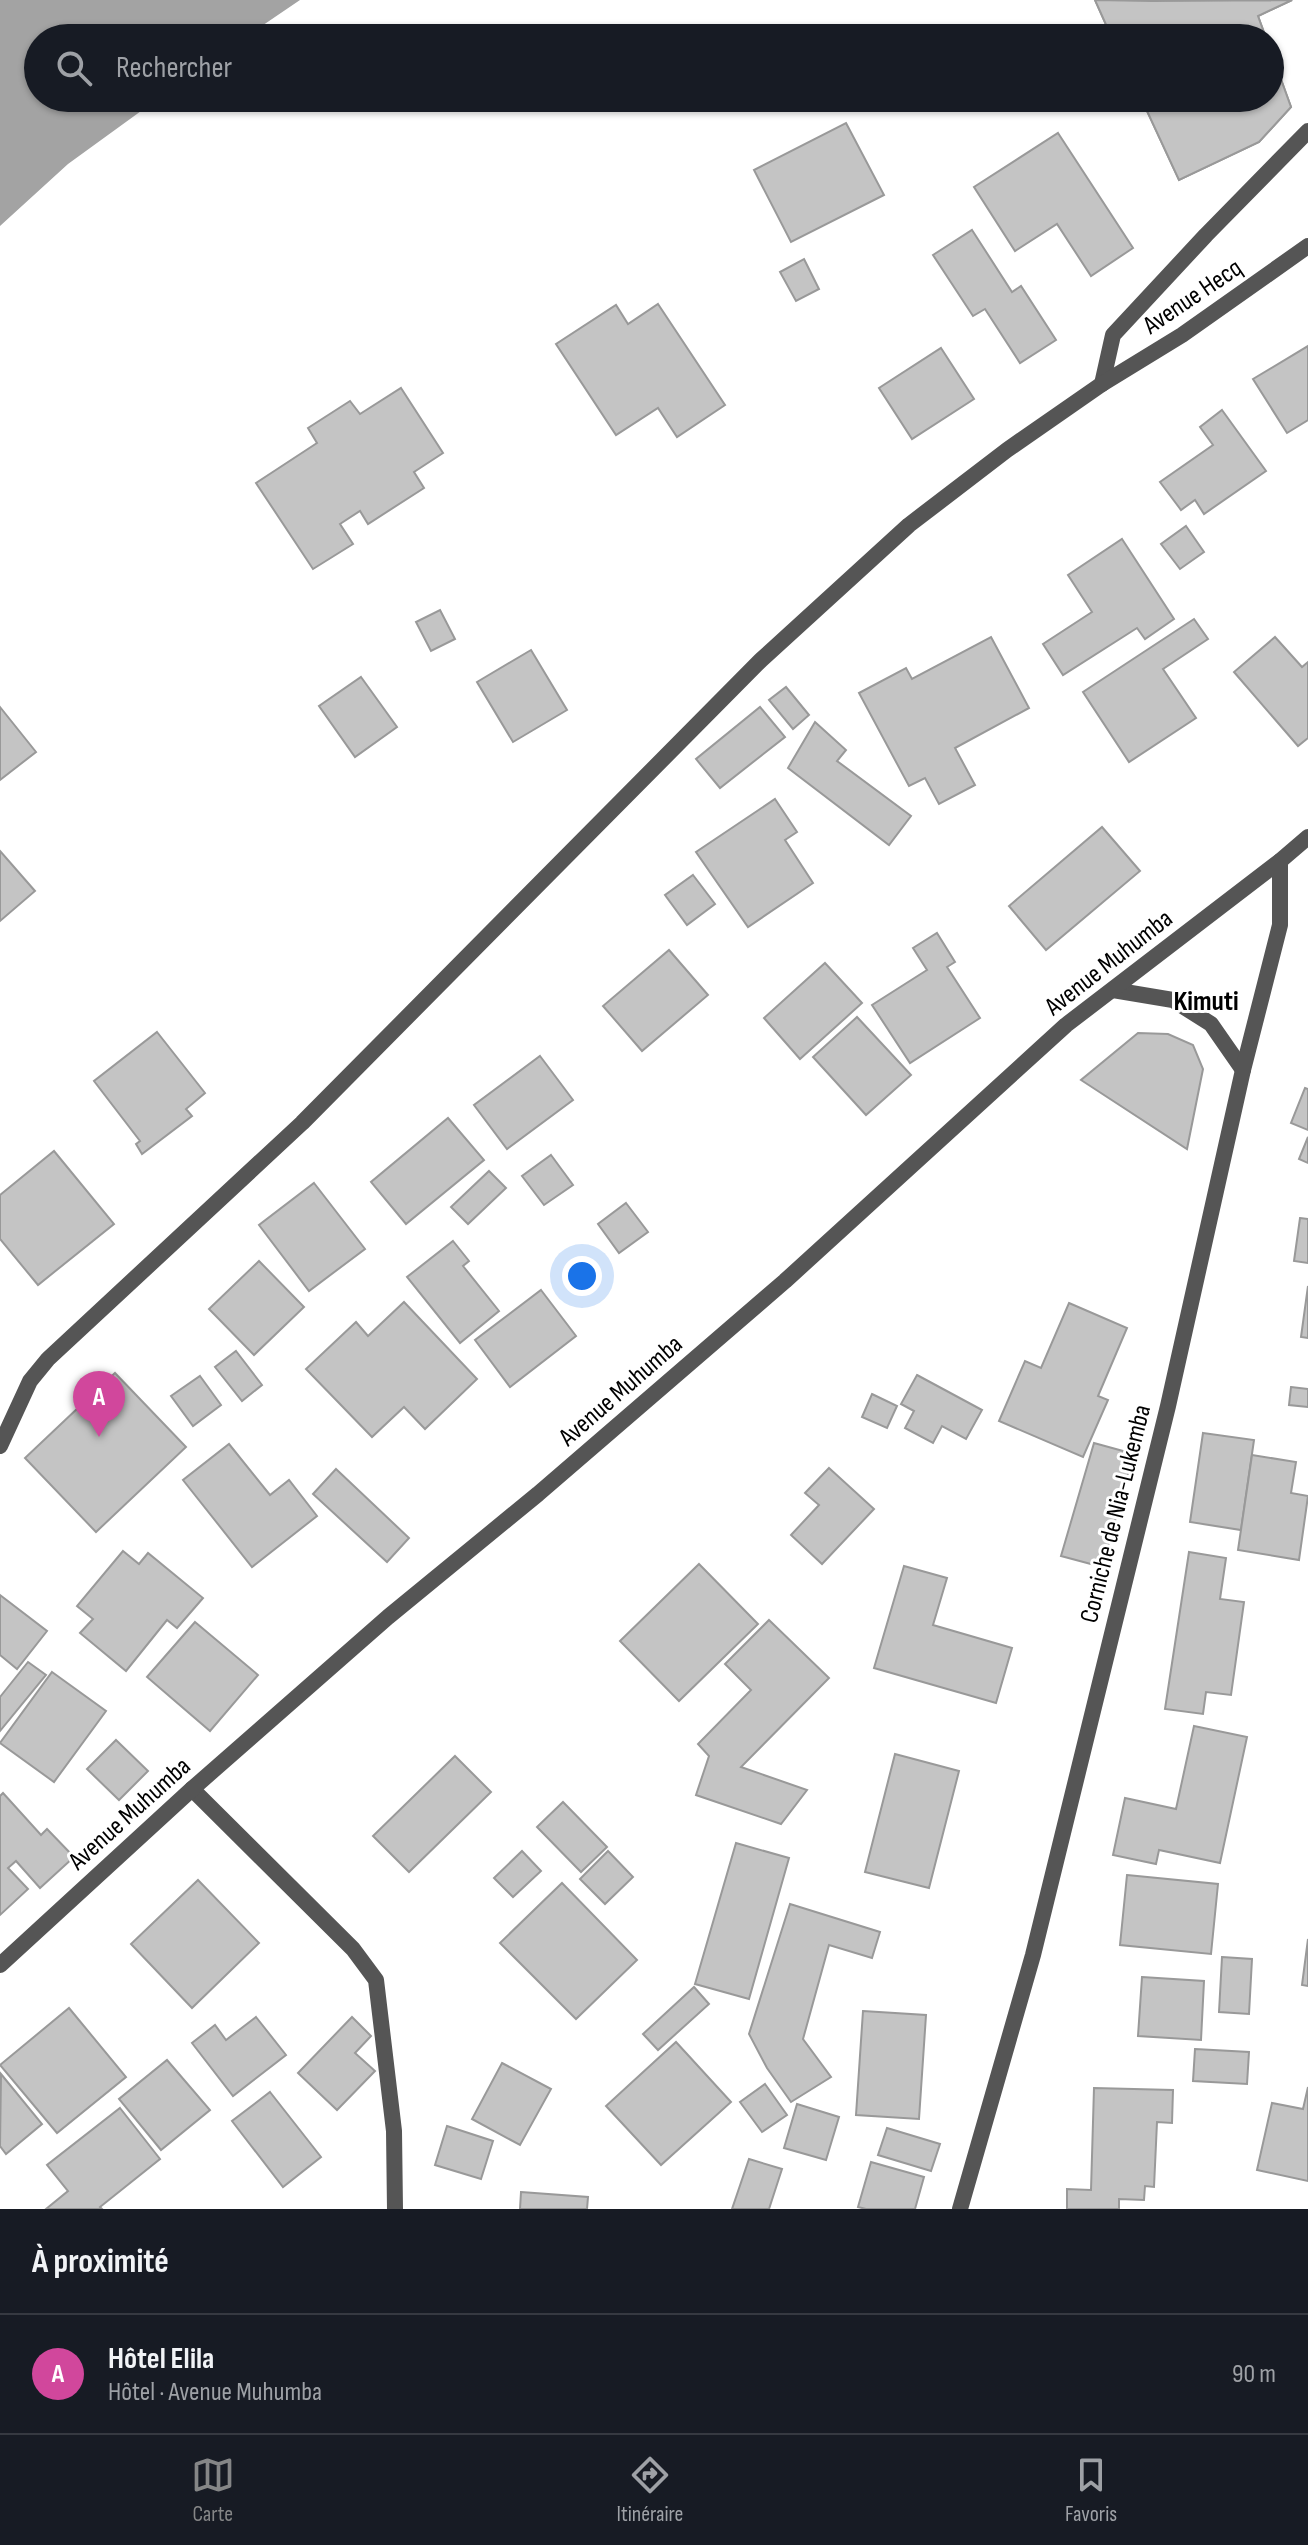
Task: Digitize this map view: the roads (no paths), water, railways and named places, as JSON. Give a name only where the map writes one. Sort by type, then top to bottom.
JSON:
[{"type":"street","points":[[1102,384],[1113,335],[1308,131]]},
{"type":"street","name":"Avenue Hecq","points":[[0,1446],[30,1381],[48,1359],[302,1123],[761,660],[909,525],[1007,450],[1102,384],[1182,335],[1308,246]]},
{"type":"street","points":[[1280,861],[1308,837]]},
{"type":"street","name":"Avenue Muhumba","points":[[0,1965],[192,1789],[388,1617],[538,1494],[785,1281],[1066,1025],[1280,861]]},
{"type":"street","name":"Corniche de Nia-Lukemba","points":[[960,2209],[1041,1924],[1168,1406],[1243,1070],[1280,925],[1280,861]]},
{"type":"street","points":[[1113,990],[1173,1000],[1211,1024],[1243,1070]]},
{"type":"street","points":[[192,1789],[353,1949],[376,1980],[394,2131],[395,2209]]},
{"type":"place","name":"Hôtel Elila","points":[[99,1437]]},
{"type":"district","name":"Kimuti","points":[[1206,1001]]}]
